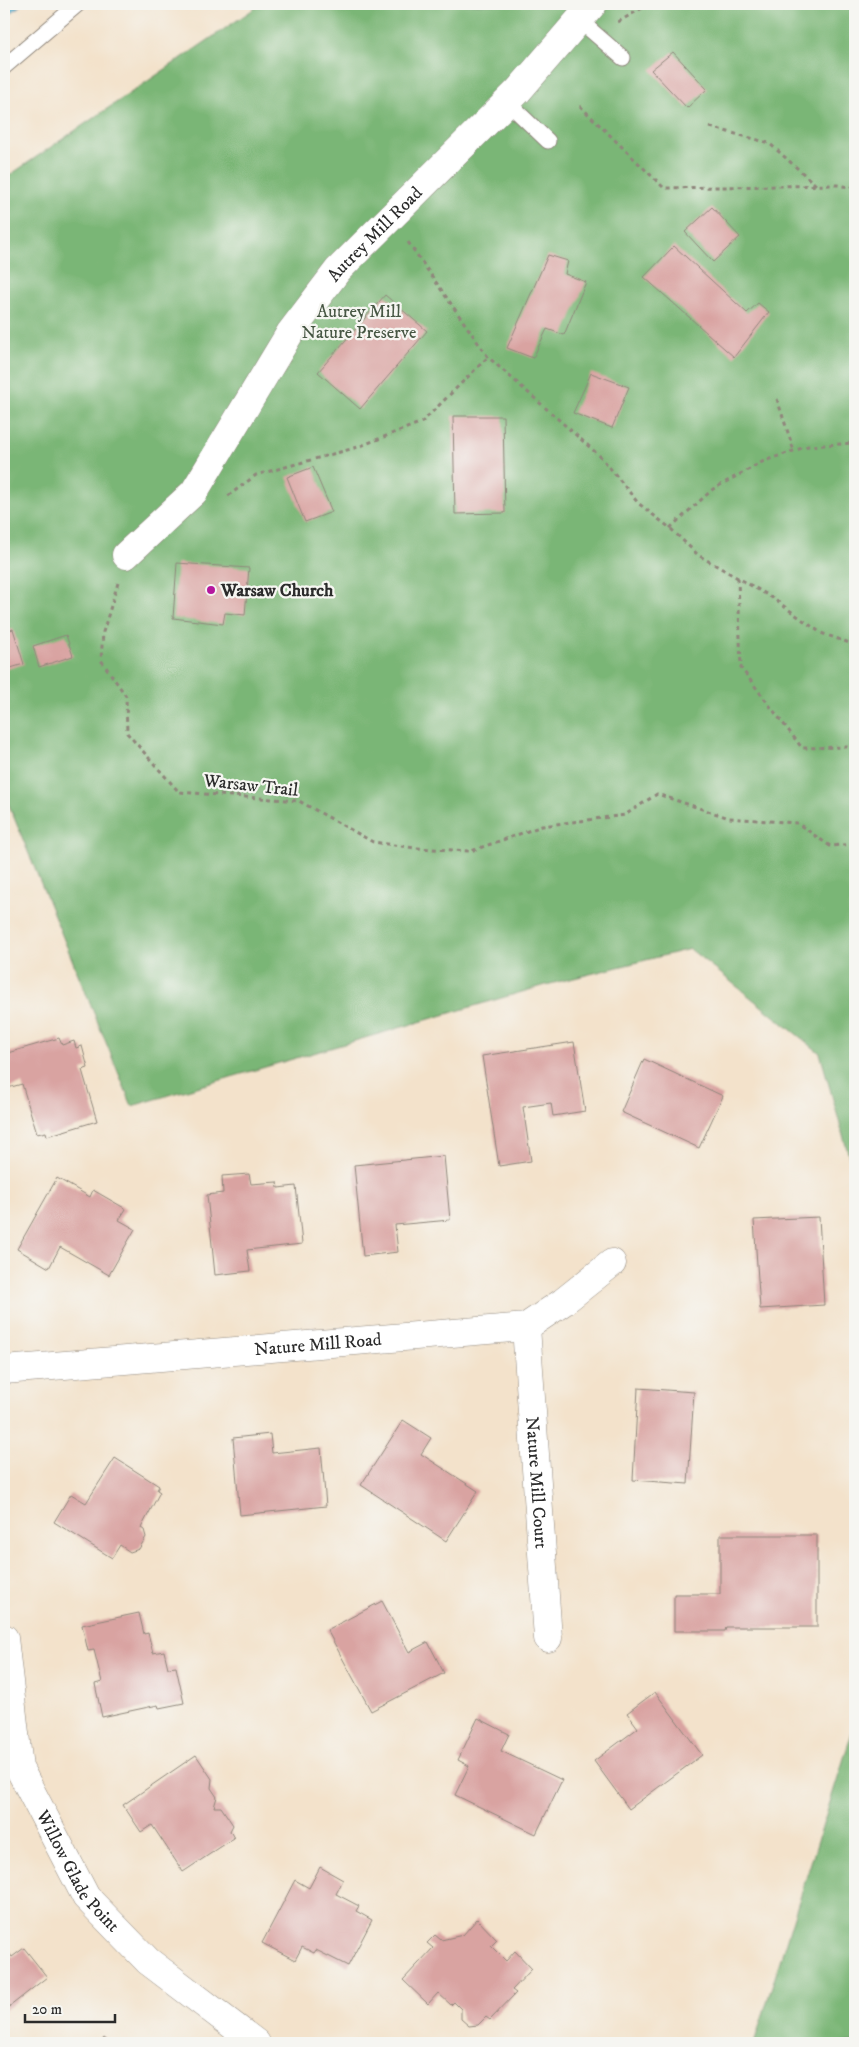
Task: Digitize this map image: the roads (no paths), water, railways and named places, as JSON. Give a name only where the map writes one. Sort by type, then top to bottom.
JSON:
[{"type":"street","name":"Autrey Mill Road","points":[[126,555],[194,492],[290,334],[338,270],[508,102],[586,12]]},
{"type":"street","name":"Nature Mill Road","points":[[4,1370],[526,1327],[563,1302],[612,1263]]},
{"type":"street","name":"Nature Mill Court","points":[[526,1327],[548,1638]]},
{"type":"street","name":"Willow Glade Point","points":[[4,1638],[19,1768],[86,1898],[148,1961],[256,2043]]},
{"type":"lane","points":[[4,68],[78,4]]},
{"type":"lane","points":[[586,12],[607,44],[623,58]]},
{"type":"lane","points":[[508,102],[548,141]]},
{"type":"water","points":[[4,4],[22,4],[4,19]]},
{"type":"place","name":"Warsaw Church","points":[[211,590]]},
{"type":"park label","name":"Autrey Mill Nature Preserve","points":[[359,321]]}]
